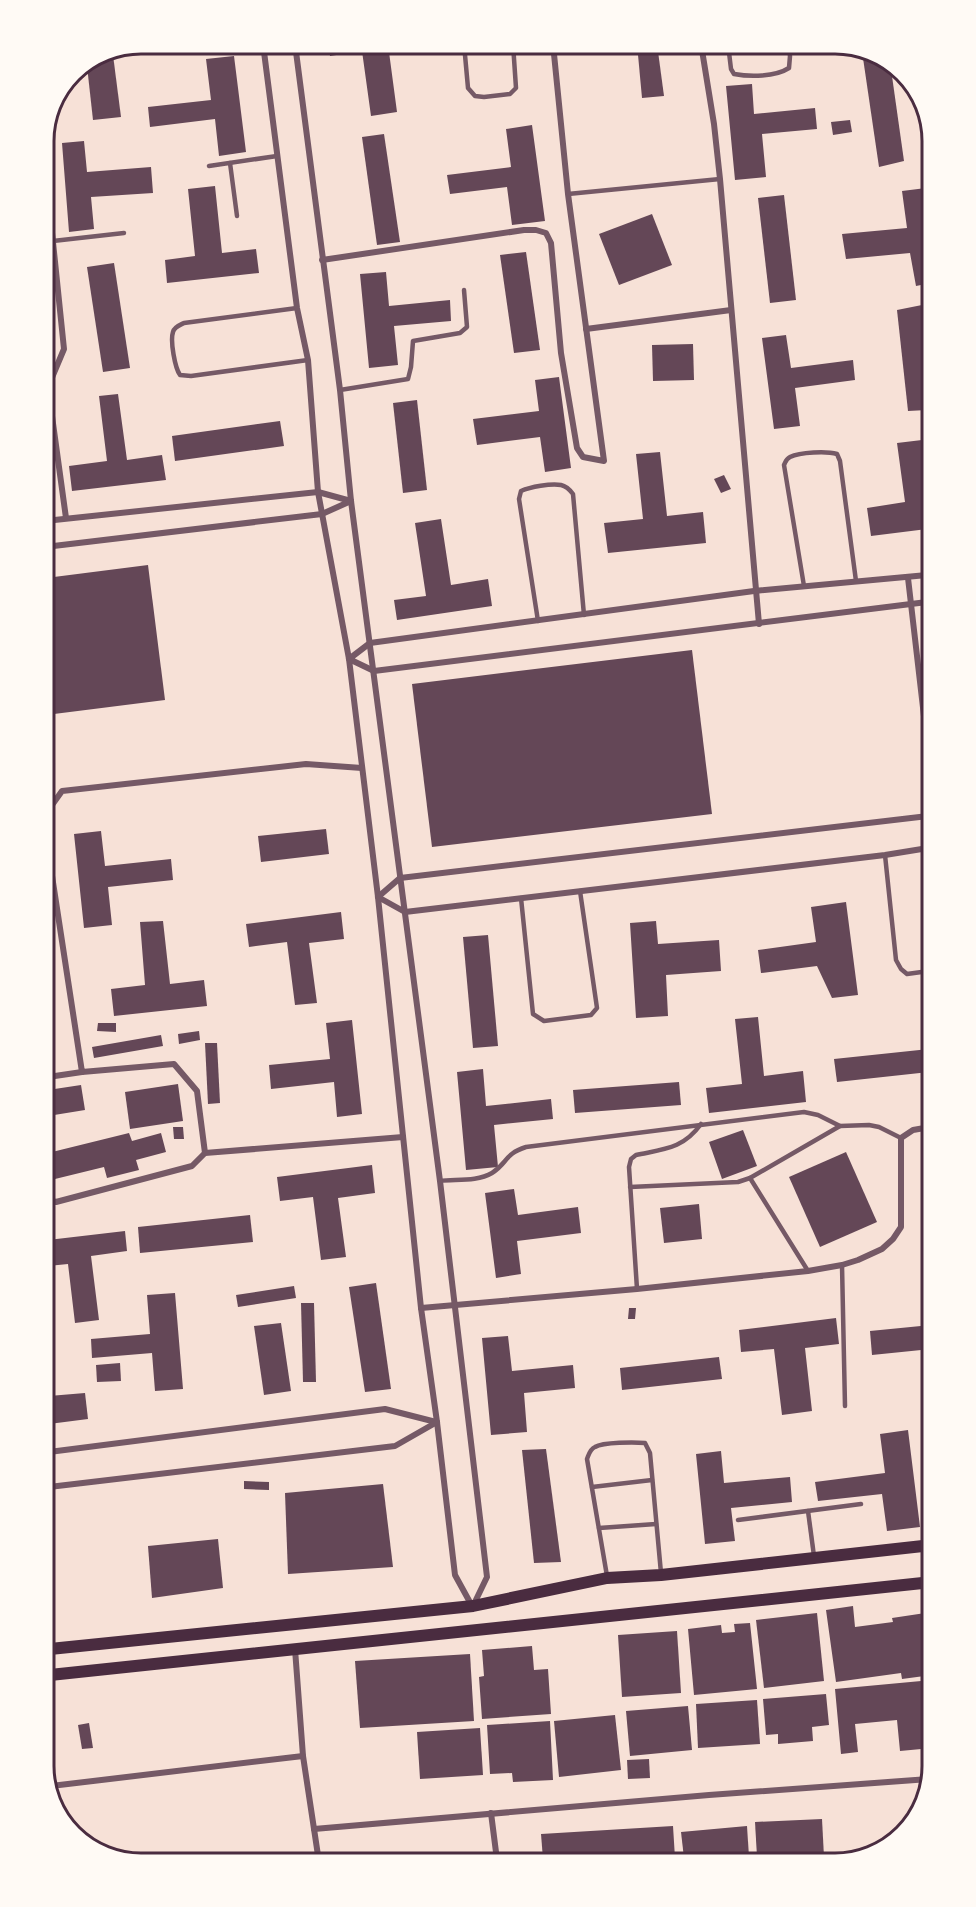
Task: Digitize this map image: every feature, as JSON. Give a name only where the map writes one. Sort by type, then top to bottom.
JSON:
[{"type":"main road","points":[[54,1649],[473,1606],[607,1578],[814,1560],[922,1546]]},
{"type":"main road","points":[[54,1675],[922,1583]]},
{"type":"street","points":[[264,54],[297,308],[308,360],[318,492],[349,659],[378,897],[421,1308],[455,1575],[473,1606]]},
{"type":"street","points":[[296,54],[340,390],[351,501],[440,1180],[487,1576],[473,1606]]},
{"type":"street","points":[[322,260],[524,230],[546,233],[551,243],[561,353],[576,448],[584,457],[604,461],[568,194],[554,54]]},
{"type":"street","points":[[703,54],[720,179],[754,591],[759,624]]},
{"type":"street","points":[[54,251],[64,349],[54,373]]},
{"type":"street","points":[[586,329],[731,310]]},
{"type":"street","points":[[54,431],[66,518]]},
{"type":"street","points":[[54,520],[318,492],[351,501]]},
{"type":"street","points":[[54,546],[322,514],[351,501]]},
{"type":"street","points":[[349,659],[370,643],[754,591],[922,577]]},
{"type":"street","points":[[908,578],[922,696]]},
{"type":"street","points":[[349,659],[374,670],[922,603]]},
{"type":"street","points":[[54,802],[62,791],[306,764],[362,768]]},
{"type":"street","points":[[378,897],[400,878],[922,817]]},
{"type":"street","points":[[378,897],[405,912],[922,849]]},
{"type":"street","points":[[54,889],[82,1072]]},
{"type":"street","points":[[54,1076],[174,1064],[198,1091],[206,1152]]},
{"type":"street","points":[[421,1308],[808,1271],[842,1265],[882,1249],[901,1227],[901,1138],[913,1130],[922,1128]]},
{"type":"street","points":[[54,1202],[192,1166],[206,1152],[403,1137]]},
{"type":"street","points":[[54,1451],[385,1409],[437,1422]]},
{"type":"street","points":[[54,1487],[395,1446],[437,1422]]},
{"type":"street","points":[[295,1649],[303,1756],[318,1853]]},
{"type":"street","points":[[57,1785],[303,1756]]},
{"type":"street","points":[[314,1829],[921,1780]]},
{"type":"street","points":[[491,1813],[496,1853]]},
{"type":"lane","points":[[465,54],[468,88],[475,96],[484,97],[510,94],[516,88],[514,54]]},
{"type":"lane","points":[[729,54],[734,74],[743,75],[781,73],[789,68],[790,54]]},
{"type":"lane","points":[[209,166],[277,156]]},
{"type":"lane","points":[[230,163],[237,216]]},
{"type":"lane","points":[[568,194],[720,179]]},
{"type":"lane","points":[[54,241],[124,233]]},
{"type":"lane","points":[[340,390],[408,379],[413,341],[460,333],[467,327],[464,290]]},
{"type":"lane","points":[[297,308],[184,323],[176,327],[172,333],[176,369],[180,375],[191,376],[308,360]]},
{"type":"lane","points":[[804,586],[784,465],[792,456],[828,451],[837,454],[840,462],[856,581]]},
{"type":"lane","points":[[538,621],[519,499],[521,491],[529,488],[561,485],[573,494],[584,615]]},
{"type":"lane","points":[[885,855],[896,960],[907,974],[922,972]]},
{"type":"lane","points":[[521,898],[533,1014],[544,1021],[591,1015],[597,1008],[580,891]]},
{"type":"lane","points":[[440,1180],[480,1178],[500,1166],[514,1151],[525,1147],[804,1113],[818,1115],[840,1126]]},
{"type":"lane","points":[[637,1288],[629,1167],[631,1159],[636,1155],[681,1144],[691,1137],[701,1124]]},
{"type":"lane","points":[[630,1187],[738,1182],[750,1178],[840,1126],[869,1125],[879,1127],[901,1138]]},
{"type":"lane","points":[[750,1178],[808,1271]]},
{"type":"lane","points":[[842,1265],[845,1406]]},
{"type":"lane","points":[[607,1578],[587,1459],[590,1451],[596,1445],[636,1442],[645,1443],[650,1453],[661,1575]]},
{"type":"lane","points":[[592,1487],[652,1480]]},
{"type":"lane","points":[[738,1520],[861,1504]]},
{"type":"lane","points":[[808,1511],[814,1560]]},
{"type":"lane","points":[[599,1528],[656,1524]]},
{"type":"building","points":[[362,54],[389,54],[397,112],[371,116]]},
{"type":"building","points":[[638,54],[658,54],[664,96],[642,98]]},
{"type":"building","points":[[234,56],[246,152],[219,156],[215,119],[150,127],[148,107],[211,100],[206,59]]},
{"type":"building","points":[[114,59],[121,117],[93,120],[88,73]]},
{"type":"building","points":[[863,60],[892,75],[904,161],[879,167]]},
{"type":"building","points":[[752,84],[754,114],[815,108],[817,129],[762,134],[766,177],[735,180],[726,86]]},
{"type":"building","points":[[850,120],[852,132],[833,135],[831,122]]},
{"type":"building","points":[[532,125],[545,221],[512,225],[507,187],[450,194],[447,175],[511,167],[506,129]]},
{"type":"building","points":[[384,134],[400,242],[377,245],[362,137]]},
{"type":"building","points":[[84,141],[87,172],[151,167],[153,193],[91,197],[94,229],[69,232],[62,143]]},
{"type":"building","points":[[215,186],[222,253],[256,249],[259,273],[167,283],[165,260],[195,256],[188,189]]},
{"type":"building","points":[[922,188],[922,285],[916,286],[910,253],[846,259],[842,234],[907,228],[902,191]]},
{"type":"building","points":[[784,195],[796,300],[770,303],[758,198]]},
{"type":"building","points":[[652,214],[672,265],[619,285],[599,234]]},
{"type":"building","points":[[526,252],[540,350],[514,353],[500,255]]},
{"type":"building","points":[[114,263],[130,368],[103,372],[87,267]]},
{"type":"building","points":[[386,272],[389,306],[450,300],[451,321],[394,326],[398,365],[369,368],[360,274]]},
{"type":"building","points":[[922,305],[922,410],[908,411],[897,310]]},
{"type":"building","points":[[786,335],[791,368],[853,360],[855,380],[795,388],[800,426],[774,429],[762,338]]},
{"type":"building","points":[[693,344],[694,380],[653,381],[652,345]]},
{"type":"building","points":[[559,377],[571,468],[545,472],[540,437],[477,445],[473,419],[539,411],[535,380]]},
{"type":"building","points":[[118,394],[127,460],[162,455],[166,480],[72,491],[69,466],[107,461],[99,396]]},
{"type":"building","points":[[417,400],[427,490],[403,493],[393,403]]},
{"type":"building","points":[[280,421],[284,446],[175,461],[172,436]]},
{"type":"building","points":[[922,440],[922,530],[871,536],[867,508],[905,502],[897,443]]},
{"type":"building","points":[[660,452],[667,516],[703,512],[706,543],[608,553],[604,523],[643,519],[636,454]]},
{"type":"building","points":[[724,475],[731,489],[721,493],[714,479]]},
{"type":"building","points":[[441,519],[451,585],[488,579],[492,606],[397,620],[394,600],[426,596],[415,523]]},
{"type":"building","points":[[148,565],[165,700],[54,714],[54,577]]},
{"type":"building","points":[[692,650],[712,814],[432,847],[412,684]]},
{"type":"building","points":[[326,829],[329,854],[261,862],[258,836]]},
{"type":"building","points":[[101,831],[105,866],[171,859],[173,880],[108,887],[112,925],[84,928],[74,834]]},
{"type":"building","points":[[846,902],[858,995],[832,998],[817,966],[761,973],[758,950],[816,942],[811,907]]},
{"type":"building","points":[[341,912],[344,939],[309,943],[317,1003],[295,1005],[287,942],[249,947],[246,924]]},
{"type":"building","points":[[163,921],[170,984],[204,980],[207,1006],[114,1016],[111,989],[145,985],[140,922]]},
{"type":"building","points":[[656,921],[658,944],[719,940],[721,971],[666,975],[668,1016],[636,1018],[630,923]]},
{"type":"building","points":[[488,935],[498,1046],[473,1048],[463,937]]},
{"type":"building","points":[[758,1017],[764,1076],[803,1071],[806,1102],[709,1113],[706,1088],[742,1084],[735,1019]]},
{"type":"building","points":[[352,1020],[362,1114],[337,1117],[334,1082],[271,1089],[269,1065],[330,1059],[326,1023]]},
{"type":"building","points":[[98,1023],[116,1023],[116,1032],[97,1031]]},
{"type":"building","points":[[199,1031],[200,1040],[179,1044],[178,1034]]},
{"type":"building","points":[[161,1035],[163,1046],[94,1058],[92,1047]]},
{"type":"building","points":[[205,1043],[217,1043],[220,1103],[208,1104]]},
{"type":"building","points":[[922,1050],[922,1073],[837,1082],[834,1059]]},
{"type":"building","points":[[483,1069],[486,1106],[551,1099],[553,1119],[494,1125],[498,1167],[466,1170],[457,1072]]},
{"type":"building","points":[[679,1082],[681,1105],[575,1113],[573,1090]]},
{"type":"building","points":[[178,1084],[183,1121],[130,1129],[125,1092]]},
{"type":"building","points":[[81,1085],[85,1110],[54,1115],[54,1089]]},
{"type":"building","points":[[173,1127],[183,1127],[184,1139],[174,1139]]},
{"type":"building","points":[[743,1130],[757,1166],[722,1179],[709,1142]]},
{"type":"building","points":[[129,1133],[132,1141],[161,1133],[166,1152],[136,1160],[139,1170],[107,1178],[104,1167],[55,1179],[54,1152]]},
{"type":"building","points":[[846,1152],[877,1222],[820,1247],[789,1177]]},
{"type":"building","points":[[372,1165],[375,1193],[338,1198],[346,1257],[321,1260],[313,1197],[280,1201],[277,1177]]},
{"type":"building","points":[[514,1189],[518,1215],[578,1207],[581,1233],[517,1241],[521,1274],[496,1278],[485,1193]]},
{"type":"building","points":[[699,1204],[702,1239],[664,1243],[660,1208]]},
{"type":"building","points":[[250,1215],[253,1242],[140,1253],[138,1227]]},
{"type":"building","points":[[125,1231],[127,1251],[91,1256],[99,1320],[75,1323],[68,1264],[54,1265],[54,1239]]},
{"type":"building","points":[[376,1283],[391,1389],[365,1392],[349,1287]]},
{"type":"building","points":[[294,1286],[296,1298],[238,1307],[236,1295]]},
{"type":"building","points":[[175,1293],[183,1389],[155,1391],[152,1353],[92,1358],[91,1339],[150,1334],[147,1295]]},
{"type":"building","points":[[301,1303],[314,1303],[316,1382],[303,1382]]},
{"type":"building","points":[[629,1308],[636,1308],[635,1319],[628,1319]]},
{"type":"building","points":[[836,1318],[839,1344],[805,1348],[812,1411],[782,1415],[774,1349],[741,1352],[739,1330]]},
{"type":"building","points":[[281,1323],[291,1391],[264,1395],[254,1326]]},
{"type":"building","points":[[922,1326],[922,1350],[872,1355],[870,1331]]},
{"type":"building","points":[[508,1336],[512,1371],[573,1365],[575,1388],[524,1393],[527,1432],[491,1435],[482,1338]]},
{"type":"building","points":[[719,1357],[722,1379],[622,1390],[620,1368]]},
{"type":"building","points":[[120,1363],[121,1381],[97,1382],[96,1365]]},
{"type":"building","points":[[85,1393],[88,1419],[54,1423],[54,1396]]},
{"type":"building","points":[[908,1430],[920,1527],[887,1531],[882,1494],[818,1501],[815,1482],[885,1473],[880,1434]]},
{"type":"building","points":[[546,1449],[561,1562],[534,1563],[522,1450]]},
{"type":"building","points":[[721,1451],[724,1483],[790,1477],[792,1502],[731,1508],[735,1541],[705,1544],[696,1454]]},
{"type":"building","points":[[244,1481],[269,1482],[269,1490],[244,1489]]},
{"type":"building","points":[[383,1484],[393,1567],[288,1574],[285,1493]]},
{"type":"building","points":[[218,1539],[223,1588],[152,1598],[148,1546]]},
{"type":"building","points":[[853,1606],[855,1627],[893,1622],[892,1618],[922,1614],[922,1676],[902,1679],[901,1673],[836,1682],[826,1610]]},
{"type":"building","points":[[817,1613],[824,1681],[764,1688],[756,1620]]},
{"type":"building","points":[[750,1623],[757,1689],[694,1695],[688,1629],[721,1625],[722,1633],[735,1632],[734,1624]]},
{"type":"building","points":[[677,1631],[681,1693],[622,1697],[618,1635]]},
{"type":"building","points":[[532,1646],[534,1670],[548,1669],[551,1714],[482,1719],[479,1677],[484,1676],[482,1650]]},
{"type":"building","points":[[470,1654],[474,1721],[360,1728],[355,1661]]},
{"type":"building","points":[[922,1681],[922,1749],[900,1751],[897,1720],[855,1724],[858,1752],[841,1754],[835,1689]]},
{"type":"building","points":[[826,1694],[829,1725],[812,1727],[813,1741],[778,1744],[778,1734],[766,1735],[763,1699]]},
{"type":"building","points":[[757,1700],[760,1744],[698,1748],[696,1704]]},
{"type":"building","points":[[688,1706],[692,1750],[630,1756],[626,1711]]},
{"type":"building","points":[[615,1715],[621,1770],[559,1777],[554,1721]]},
{"type":"building","points":[[550,1721],[553,1780],[513,1782],[512,1773],[490,1774],[487,1725]]},
{"type":"building","points":[[89,1723],[93,1748],[82,1749],[78,1725]]},
{"type":"building","points":[[480,1728],[483,1775],[420,1779],[417,1732]]},
{"type":"building","points":[[649,1759],[650,1778],[628,1779],[627,1760]]},
{"type":"building","points":[[822,1819],[824,1853],[757,1853],[755,1822]]},
{"type":"building","points":[[673,1826],[675,1853],[543,1853],[541,1834]]},
{"type":"building","points":[[747,1826],[749,1853],[683,1853],[681,1832]]}]
